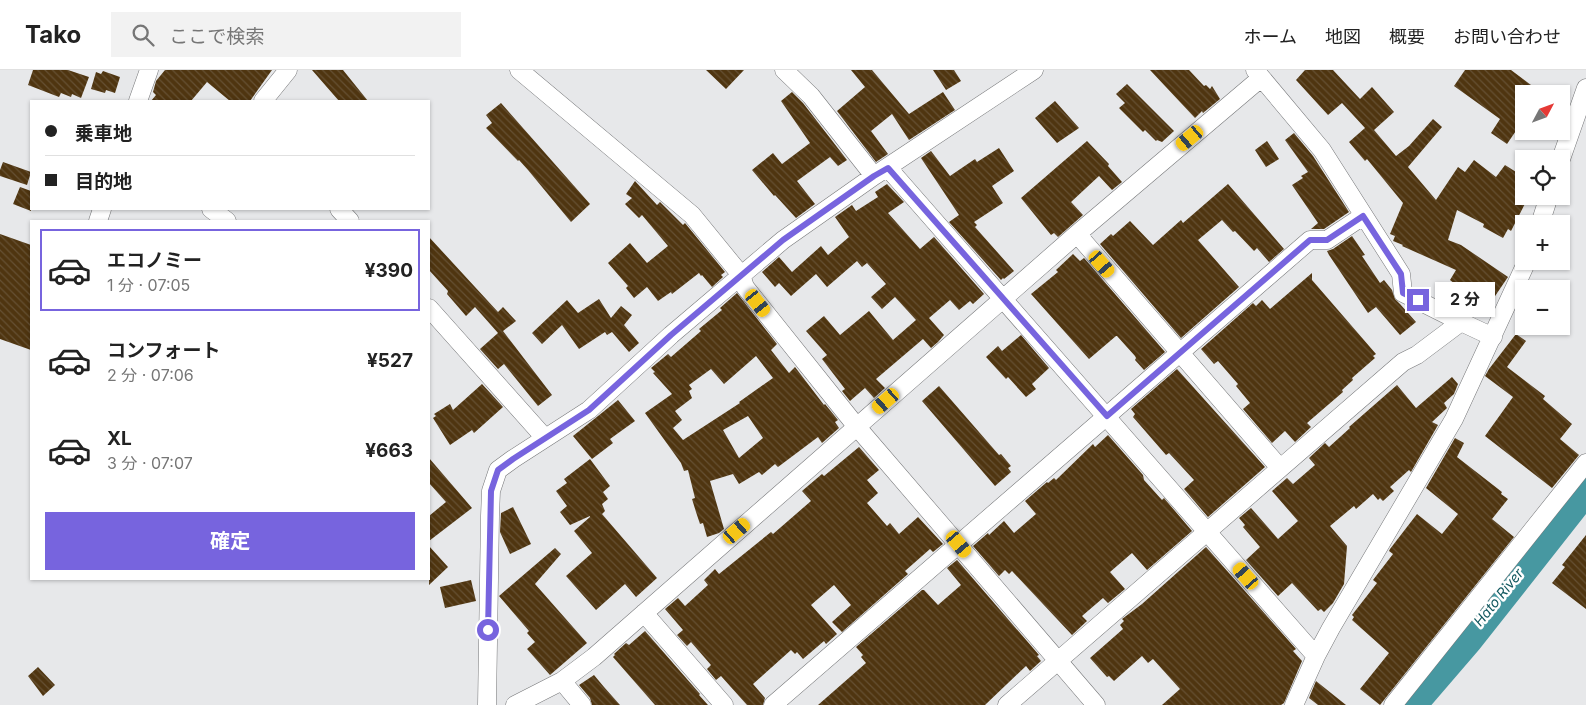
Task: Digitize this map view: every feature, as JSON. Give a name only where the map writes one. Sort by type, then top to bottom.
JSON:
[{"type":"street","points":[[138,100],[149,70]]},
{"type":"street","points":[[264,100],[288,70]]},
{"type":"street","points":[[518,70],[692,215],[742,275],[745,287],[857,427],[1096,705]]},
{"type":"street","points":[[784,70],[1003,298],[1316,656]]},
{"type":"street","points":[[487,705],[491,491],[498,470],[589,410],[671,335],[783,240],[1034,70]]},
{"type":"street","points":[[515,705],[562,681],[594,657],[1258,74],[1322,150],[1401,274],[1403,293],[1493,337]]},
{"type":"street","points":[[1564,150],[1586,88]]},
{"type":"street","points":[[212,210],[226,220]]},
{"type":"street","points":[[340,210],[349,220]]},
{"type":"street","points":[[772,705],[1310,240],[1327,240],[1363,216]]},
{"type":"street","points":[[1077,234],[1280,468]]},
{"type":"street","points":[[1294,705],[1316,656],[1336,620],[1454,419],[1523,270]]},
{"type":"street","points":[[430,309],[545,438]]},
{"type":"street","points":[[1007,705],[1403,362],[1417,355],[1461,322]]},
{"type":"street","points":[[1393,705],[1586,463]]},
{"type":"street","points":[[644,613],[724,705]]},
{"type":"street","points":[[562,681],[582,705]]},
{"type":"building","points":[[33,70],[68,70],[89,77],[81,98],[72,94],[71,97],[61,93],[59,97],[28,85]]},
{"type":"building","points":[[165,70],[272,70],[251,100],[229,100],[207,82],[192,100],[152,100],[156,95],[153,92],[156,81]]},
{"type":"building","points":[[312,70],[343,70],[367,100],[338,100]]},
{"type":"building","points":[[706,70],[744,70],[726,89]]},
{"type":"building","points":[[851,70],[872,70],[909,114],[943,92],[955,110],[909,140],[892,114],[871,131],[888,154],[876,162],[837,111],[865,87]]},
{"type":"building","points":[[933,70],[954,70],[961,81],[946,90]]},
{"type":"building","points":[[1150,70],[1189,70],[1204,86],[1206,85],[1210,89],[1212,86],[1220,99],[1195,118]]},
{"type":"building","points":[[1305,70],[1333,70],[1360,99],[1372,87],[1394,112],[1374,130],[1396,156],[1409,146],[1433,119],[1442,127],[1408,167],[1436,200],[1458,167],[1465,172],[1474,160],[1496,177],[1505,165],[1515,171],[1515,205],[1524,205],[1519,215],[1515,215],[1515,223],[1511,231],[1508,229],[1503,238],[1483,227],[1484,224],[1457,210],[1448,240],[1461,245],[1508,277],[1491,302],[1483,298],[1476,309],[1452,289],[1455,284],[1450,280],[1456,270],[1393,241],[1395,236],[1390,234],[1403,203],[1367,159],[1365,161],[1349,142],[1365,128],[1342,103],[1328,115],[1296,80]]},
{"type":"building","points":[[1465,70],[1511,70],[1531,85],[1515,85],[1515,132],[1507,144],[1491,133],[1500,119],[1454,86]]},
{"type":"building","points":[[103,71],[120,77],[115,93],[106,90],[105,93],[91,89],[96,72],[101,74]]},
{"type":"building","points":[[1127,84],[1174,131],[1162,142],[1156,141],[1145,130],[1143,132],[1119,108],[1125,103],[1116,94]]},
{"type":"building","points":[[792,92],[803,103],[847,160],[838,166],[830,157],[797,181],[815,204],[796,218],[752,170],[773,153],[782,164],[810,143],[781,101]]},
{"type":"building","points":[[1055,101],[1079,128],[1057,143],[1035,118]]},
{"type":"building","points":[[501,103],[590,204],[571,222],[519,160],[486,128],[492,123],[486,115]]},
{"type":"building","points":[[1294,133],[1313,156],[1349,212],[1324,229],[1311,229],[1318,223],[1292,185],[1303,178],[1301,176],[1308,172],[1285,140]]},
{"type":"building","points":[[1087,141],[1109,164],[1108,166],[1122,182],[1112,190],[1099,176],[1071,202],[1083,215],[1058,237],[1054,233],[1051,235],[1021,198]]},
{"type":"building","points":[[1267,141],[1279,159],[1266,167],[1255,150]]},
{"type":"building","points":[[999,148],[1014,171],[992,186],[1003,203],[974,222],[977,225],[975,227],[1014,271],[1001,280],[949,222],[959,215],[921,158],[931,151],[950,176],[975,159],[977,162]]},
{"type":"building","points":[[3,162],[30,172],[27,185],[0,176]]},
{"type":"building","points":[[635,181],[657,205],[660,202],[683,225],[685,223],[725,272],[721,275],[723,277],[712,287],[699,273],[672,294],[671,292],[658,301],[647,287],[634,298],[626,288],[628,286],[608,263],[630,243],[647,263],[668,246],[642,215],[639,218],[625,204],[632,198],[626,194]]},
{"type":"building","points":[[887,184],[904,202],[888,213],[920,249],[934,237],[984,294],[973,304],[970,301],[959,310],[950,300],[929,318],[944,335],[938,342],[931,348],[923,339],[876,379],[885,388],[874,398],[865,388],[850,401],[842,391],[845,389],[822,359],[827,355],[806,331],[824,316],[840,335],[869,311],[893,340],[916,320],[895,297],[882,309],[871,297],[886,284],[867,263],[862,267],[857,261],[827,287],[816,274],[791,296],[779,283],[775,287],[762,272],[779,257],[792,272],[821,246],[828,255],[849,237],[835,217],[852,205],[856,211],[878,197],[875,192]]},
{"type":"building","points":[[1228,184],[1284,249],[1269,262],[1257,248],[1254,251],[1222,220],[1198,240],[1239,287],[1181,338],[1100,244],[1111,234],[1113,236],[1130,221],[1153,245],[1181,220],[1183,223]]},
{"type":"building","points":[[20,187],[30,191],[31,211],[13,204]]},
{"type":"building","points":[[0,234],[30,245],[30,350],[0,339]]},
{"type":"building","points":[[1352,236],[1365,255],[1362,256],[1380,283],[1384,280],[1392,290],[1395,299],[1416,322],[1400,335],[1376,307],[1368,313],[1327,251]]},
{"type":"building","points":[[430,238],[498,312],[503,307],[516,321],[503,331],[552,395],[538,406],[504,364],[498,369],[480,349],[498,333],[475,307],[466,316],[447,294],[448,291],[430,271]]},
{"type":"building","points":[[1073,254],[1080,261],[1084,258],[1165,352],[1144,370],[1135,360],[1135,356],[1117,336],[1089,359],[1031,294],[1058,272],[1056,270]]},
{"type":"building","points":[[1312,273],[1312,280],[1376,354],[1373,356],[1375,358],[1352,378],[1353,380],[1342,390],[1343,392],[1307,423],[1311,427],[1295,442],[1285,431],[1272,443],[1243,409],[1250,403],[1236,386],[1238,384],[1218,361],[1214,364],[1201,349],[1253,303],[1256,306],[1262,300],[1270,309]]},
{"type":"building","points":[[737,293],[777,344],[771,350],[789,373],[795,367],[838,420],[835,422],[839,428],[822,443],[818,437],[778,467],[775,464],[762,475],[759,472],[739,484],[733,474],[710,481],[724,529],[707,537],[703,523],[700,524],[692,499],[695,498],[688,470],[684,471],[681,463],[645,413],[672,394],[653,373],[655,372],[651,368],[668,354],[671,357],[701,331],[699,329],[722,310],[720,308]],"holes":[[[756,356],[773,378],[740,403],[683,440],[673,428],[682,420],[675,411],[692,398],[689,391],[692,389],[689,385],[711,369],[724,384]],[[748,416],[763,438],[739,458],[723,430]]]},
{"type":"building","points":[[599,299],[611,318],[621,306],[632,315],[624,325],[639,343],[629,352],[612,332],[607,335],[605,332],[579,349],[562,325],[542,344],[532,333],[567,300],[578,313]]},
{"type":"building","points":[[1021,335],[1049,368],[1032,384],[1036,389],[1026,397],[986,357],[998,346],[1002,351]]},
{"type":"building","points":[[1515,335],[1517,335],[1526,341],[1507,367],[1545,396],[1543,399],[1572,424],[1560,439],[1579,455],[1552,488],[1485,436],[1513,397],[1485,376]]},
{"type":"building","points":[[1177,369],[1265,467],[1208,517],[1184,489],[1194,480],[1169,453],[1166,455],[1133,417],[1135,414],[1131,409]]},
{"type":"building","points":[[1452,377],[1458,384],[1454,394],[1444,403],[1447,408],[1432,422],[1438,425],[1411,472],[1409,470],[1390,487],[1394,491],[1383,501],[1380,498],[1378,500],[1373,494],[1356,509],[1354,506],[1330,526],[1347,546],[1344,584],[1333,603],[1324,612],[1321,609],[1318,611],[1292,583],[1278,596],[1246,560],[1260,547],[1243,527],[1245,525],[1239,518],[1251,508],[1278,539],[1298,521],[1272,491],[1287,478],[1293,484],[1315,465],[1309,458],[1325,443],[1329,447],[1397,385],[1416,408]]},
{"type":"building","points":[[482,384],[503,407],[474,433],[472,430],[450,445],[433,418],[436,416],[434,414],[450,404],[453,410]]},
{"type":"building","points":[[939,386],[999,455],[1001,454],[1011,466],[1008,468],[1011,472],[995,486],[922,401]]},
{"type":"building","points":[[618,400],[635,421],[610,439],[613,443],[592,459],[573,436]]},
{"type":"building","points":[[1108,435],[1143,475],[1144,480],[1162,500],[1164,498],[1192,531],[1147,570],[1132,553],[1110,572],[1125,589],[1108,603],[1103,598],[1082,616],[1087,621],[1072,635],[1012,571],[1009,574],[1005,570],[999,576],[973,546],[1004,521],[1014,533],[1036,514],[1025,501],[1047,482],[1054,478],[1056,480],[1093,444],[1095,447]]},
{"type":"building","points":[[1455,438],[1464,443],[1457,457],[1502,492],[1501,494],[1508,499],[1492,519],[1514,537],[1380,705],[1360,689],[1389,653],[1352,620],[1354,617],[1352,615],[1377,583],[1373,580],[1393,554],[1389,551],[1390,549],[1417,514],[1442,534],[1458,514],[1426,488]]},
{"type":"building","points":[[859,447],[879,470],[867,480],[878,493],[867,503],[887,526],[890,523],[899,534],[918,517],[943,544],[933,552],[930,549],[905,571],[908,574],[842,632],[832,622],[851,605],[834,585],[811,605],[837,634],[826,644],[824,641],[803,659],[797,652],[795,654],[791,650],[753,684],[765,698],[763,705],[747,705],[721,676],[716,680],[707,669],[711,665],[691,642],[687,646],[677,635],[683,630],[665,609],[678,598],[685,606],[708,585],[704,580],[715,569],[719,574],[771,532],[773,534],[811,501],[802,491],[822,474],[824,476]]},
{"type":"building","points":[[430,459],[472,508],[430,540],[430,515],[446,502],[430,484]]},
{"type":"building","points":[[590,459],[610,486],[603,492],[608,499],[602,504],[605,511],[602,514],[657,578],[636,597],[625,584],[596,610],[566,576],[592,553],[574,531],[590,516],[570,525],[560,512],[567,506],[556,491],[567,483],[564,479]]},
{"type":"building","points":[[513,507],[531,544],[510,554],[500,532],[501,513]]},
{"type":"building","points":[[1586,535],[1586,609],[1552,583],[1565,567],[1562,565]]},
{"type":"building","points":[[430,547],[448,567],[429,585],[430,580]]},
{"type":"building","points":[[1206,547],[1296,649],[1293,651],[1302,661],[1284,703],[1281,705],[1162,705],[1180,689],[1153,659],[1148,663],[1142,656],[1114,681],[1109,676],[1107,677],[1090,658],[1123,629],[1120,625],[1124,621],[1122,619],[1142,604]]},
{"type":"building","points":[[555,548],[561,554],[535,584],[587,643],[550,675],[527,649],[535,642],[527,633],[529,631],[499,596]]},
{"type":"building","points":[[957,560],[1039,655],[1037,656],[1041,661],[1030,671],[1026,666],[985,705],[818,705],[866,663],[861,657],[863,655],[856,647],[922,590],[938,605],[961,585],[947,568]]},
{"type":"building","points":[[471,580],[476,601],[445,608],[440,587]]},
{"type":"building","points":[[645,631],[708,705],[655,705],[613,657],[626,643],[629,645]]},
{"type":"building","points":[[38,667],[55,685],[43,696],[28,676]]},
{"type":"building","points":[[594,675],[620,705],[592,705],[590,698],[579,685]]},
{"type":"building","points":[[1316,681],[1346,705],[1318,705],[1309,698]]},
{"type":"waterway","name":"Hato River","points":[[1411,705],[1467,640],[1586,489]]},
{"type":"route","points":[[488,630],[491,491],[498,470],[589,410],[671,335],[783,240],[888,168],[1107,416],[1310,240],[1327,240],[1363,216],[1401,274],[1403,293],[1418,300]]}]
